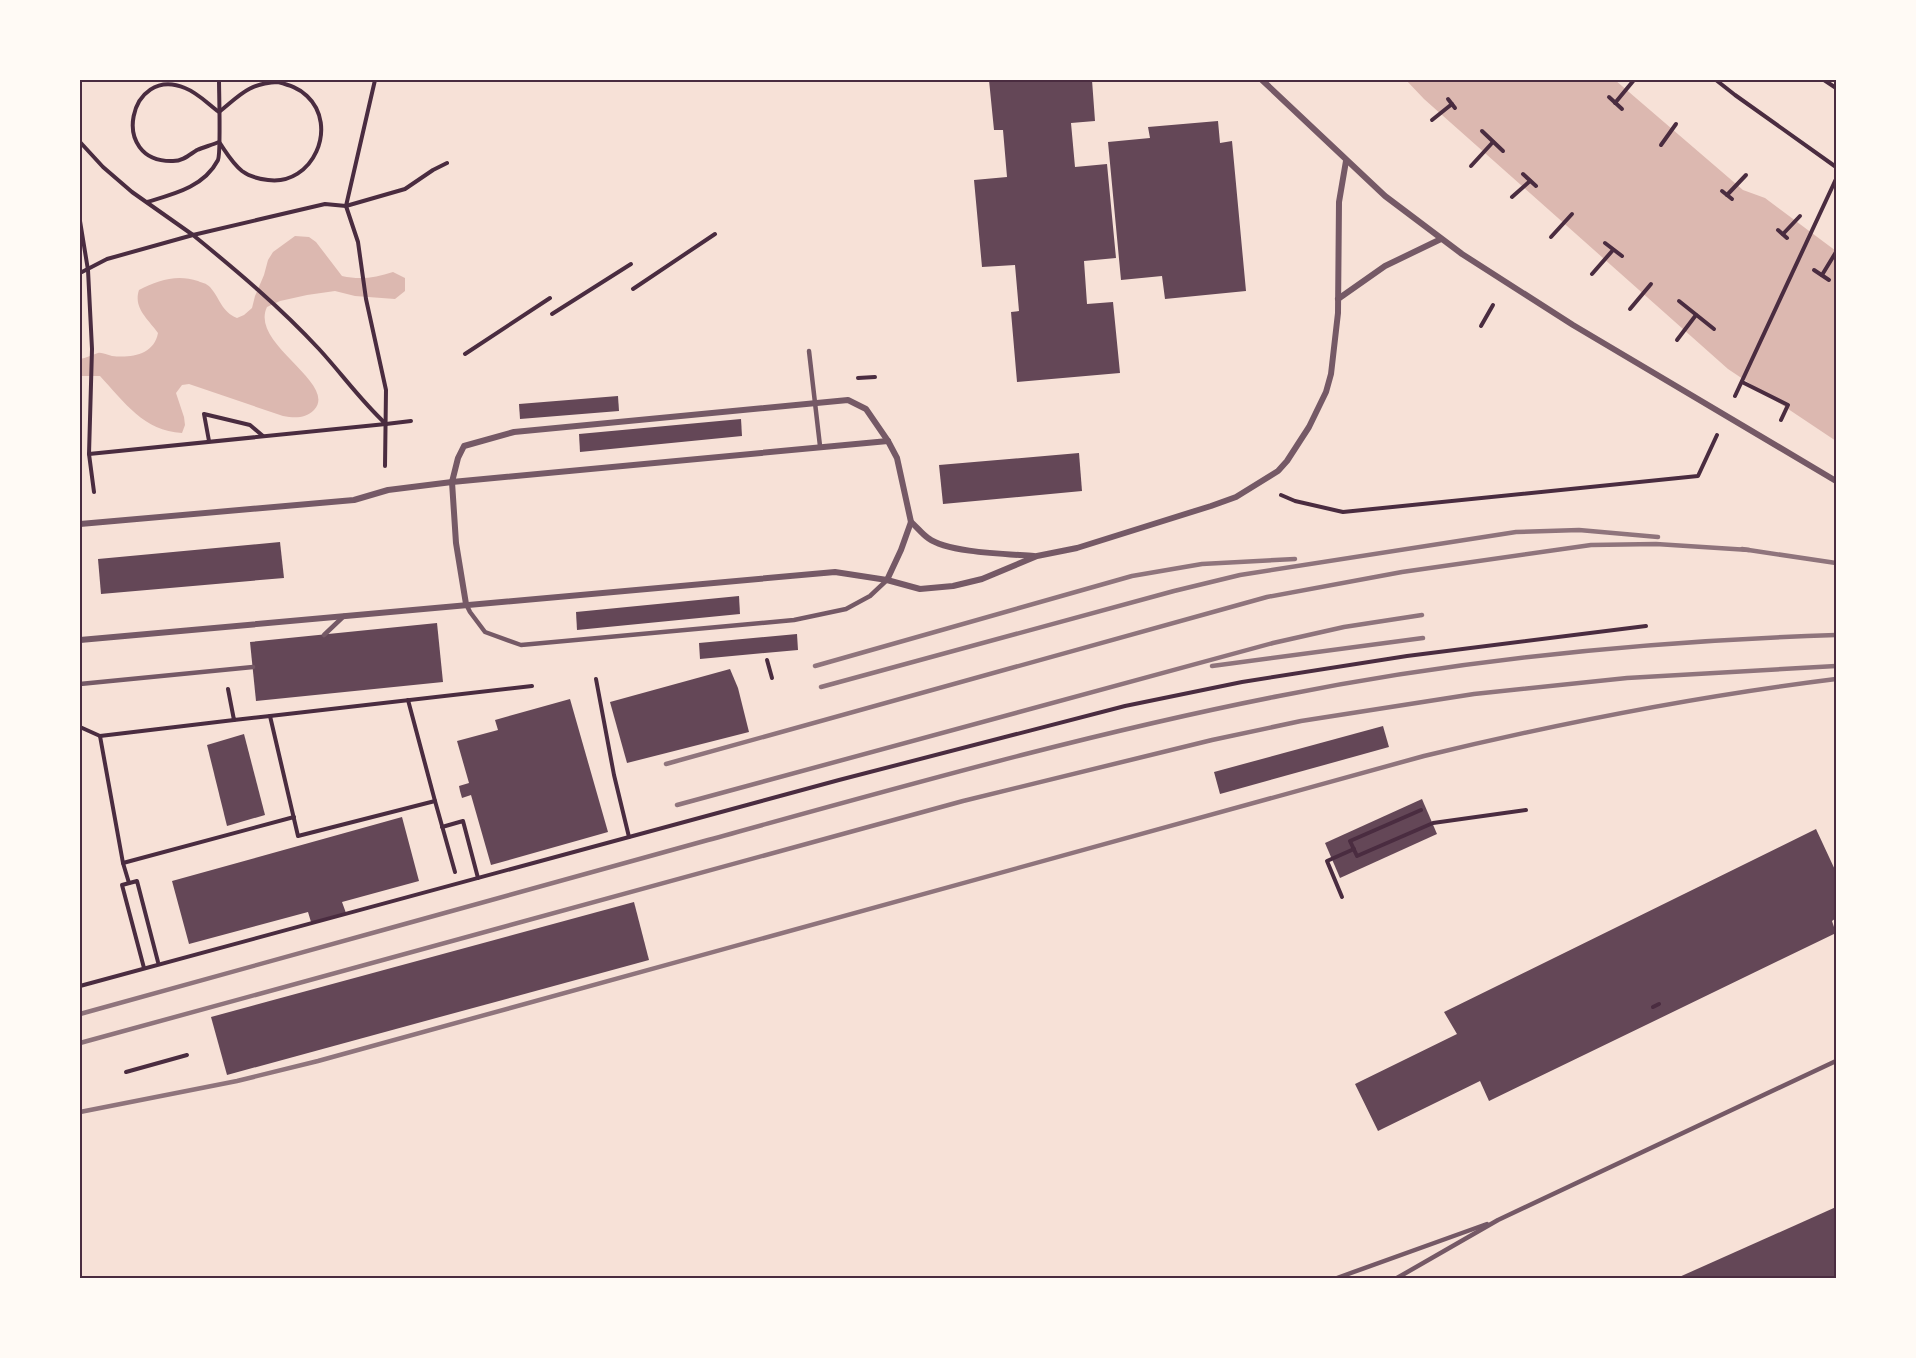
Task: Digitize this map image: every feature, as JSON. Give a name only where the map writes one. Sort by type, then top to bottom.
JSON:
[{"type":"street","points":[[1262,80],[1385,196],[1462,254],[1574,325],[1836,481]]},
{"type":"street","points":[[80,640],[835,572],[886,580],[920,589],[953,586],[981,579],[1037,556],[1077,548],[1236,497],[1278,471],[1287,461],[1309,427],[1326,392],[1338,313],[1338,223],[1346,161]]},
{"type":"street","points":[[1338,299],[1385,266],[1441,239]]},
{"type":"street","points":[[466,604],[456,543],[452,482],[458,458],[464,446],[514,432],[848,400],[866,409],[897,458],[911,522],[901,550],[886,580]]},
{"type":"street","points":[[80,524],[354,500],[388,490],[452,482],[888,441]]},
{"type":"street","points":[[911,522],[929,539],[946,546],[1037,556]]},
{"type":"lane","points":[[808,351],[820,446]]},
{"type":"lane","points":[[466,604],[484,632],[521,645],[794,620],[846,609],[870,596],[886,580]]},
{"type":"lane","points":[[324,635],[344,615]]},
{"type":"lane","points":[[80,684],[253,667]]},
{"type":"lane","points":[[1397,1278],[1497,1220],[1836,1060]]},
{"type":"lane","points":[[1338,1278],[1497,1220]]},
{"type":"path","points":[[147,202],[200,183],[219,159],[219,80]]},
{"type":"path","points":[[375,80],[346,206],[358,242],[366,299],[386,390],[385,466]]},
{"type":"path","points":[[1615,103],[1634,80]]},
{"type":"path","points":[[1716,80],[1836,167]]},
{"type":"path","points":[[1824,80],[1836,88]]},
{"type":"path","points":[[219,112],[247,89],[262,82],[278,82],[294,86],[307,96],[317,109],[321,125],[321,141],[315,156],[305,169],[290,177],[274,181],[258,179],[243,172],[219,142]]},
{"type":"path","points":[[219,112],[184,87],[159,86],[139,101],[133,112],[132,125],[135,138],[141,148],[151,157],[163,161],[175,162],[187,158],[198,150],[219,142]]},
{"type":"path","points":[[1609,97],[1622,109]]},
{"type":"path","points":[[1432,120],[1454,106],[1448,99]]},
{"type":"path","points":[[1661,145],[1676,124]]},
{"type":"path","points":[[1482,131],[1503,151]]},
{"type":"path","points":[[80,142],[103,167],[132,192],[193,235],[279,308],[319,349],[365,405],[386,424]]},
{"type":"path","points":[[1472,166],[1493,142]]},
{"type":"path","points":[[80,273],[107,259],[193,235],[325,204],[346,206],[405,189],[447,163]]},
{"type":"path","points":[[1523,174],[1536,186]]},
{"type":"path","points":[[1727,195],[1746,175]]},
{"type":"path","points":[[1732,403],[1836,179]]},
{"type":"path","points":[[1512,197],[1530,180]]},
{"type":"path","points":[[1722,191],[1732,199]]},
{"type":"path","points":[[1551,237],[1572,214]]},
{"type":"path","points":[[1783,234],[1800,216]]},
{"type":"path","points":[[80,221],[87,270],[92,349],[89,454],[94,492]]},
{"type":"path","points":[[1778,230],[1787,238]]},
{"type":"path","points":[[633,289],[715,234]]},
{"type":"path","points":[[1605,243],[1622,256]]},
{"type":"path","points":[[1592,274],[1613,250]]},
{"type":"path","points":[[1822,275],[1836,252]]},
{"type":"path","points":[[552,314],[631,264]]},
{"type":"path","points":[[1815,270],[1829,280]]},
{"type":"path","points":[[1630,309],[1651,284]]},
{"type":"path","points":[[465,354],[550,298]]},
{"type":"path","points":[[1679,301],[1714,329]]},
{"type":"path","points":[[1481,326],[1492,305]]},
{"type":"path","points":[[1677,340],[1696,315]]},
{"type":"path","points":[[1742,382],[1788,405],[1780,420]]},
{"type":"path","points":[[209,441],[204,414],[250,425],[264,436]]},
{"type":"path","points":[[89,454],[411,421]]},
{"type":"path","points":[[1258,484],[1295,501],[1343,512],[1698,476],[1722,424]]},
{"type":"path","points":[[80,986],[629,837],[1125,706],[1242,682],[1407,656],[1646,626]]},
{"type":"path","points":[[767,660],[772,678]]},
{"type":"path","points":[[224,669],[234,720]]},
{"type":"path","points":[[596,679],[614,775],[629,837]]},
{"type":"path","points":[[80,727],[100,736],[532,686]]},
{"type":"path","points":[[408,700],[455,872]]},
{"type":"path","points":[[270,716],[298,836],[435,801]]},
{"type":"path","points":[[100,736],[123,863],[129,883]]},
{"type":"path","points":[[1421,810],[1350,841],[1357,856],[1434,822],[1526,810]]},
{"type":"path","points":[[123,863],[294,818]]},
{"type":"path","points":[[442,827],[463,821],[478,878]]},
{"type":"path","points":[[1342,897],[1327,861],[1354,849]]},
{"type":"path","points":[[144,968],[122,885],[137,881],[158,962]]},
{"type":"path","points":[[1653,1007],[1659,1004]]},
{"type":"path","points":[[126,1072],[187,1055]]},
{"type":"shaded area","points":[[1406,80],[1615,80],[1743,190],[1765,198],[1836,251],[1836,441],[1728,369],[1424,99]]},
{"type":"shaded area","points":[[295,236],[309,237],[316,242],[342,276],[368,278],[393,272],[405,278],[405,291],[395,299],[355,296],[335,291],[280,301],[267,307],[265,321],[270,335],[315,388],[318,399],[311,413],[299,417],[283,416],[189,384],[182,385],[176,393],[184,417],[185,425],[182,433],[169,431],[157,427],[136,414],[100,376],[80,376],[80,359],[100,353],[112,356],[141,354],[152,346],[158,333],[140,308],[139,290],[168,279],[183,278],[198,281],[210,287],[224,309],[237,318],[252,308],[268,260],[273,252]]},
{"type":"building","points":[[989,80],[1092,80],[1095,121],[1071,123],[1075,167],[1107,164],[1116,258],[1084,261],[1087,304],[1113,302],[1120,373],[1017,382],[1011,312],[1019,311],[1015,265],[982,267],[974,180],[1007,177],[1003,130],[994,130]]},
{"type":"building","points":[[1218,121],[1220,143],[1232,141],[1246,291],[1165,299],[1162,276],[1121,280],[1108,142],[1150,138],[1148,127]]},
{"type":"building","points":[[618,396],[619,411],[520,419],[519,404]]},
{"type":"building","points":[[741,419],[742,436],[580,452],[579,434]]},
{"type":"building","points":[[1079,453],[1082,491],[943,504],[939,465]]},
{"type":"building","points":[[280,542],[284,578],[101,594],[98,559]]},
{"type":"building","points":[[739,596],[740,614],[577,630],[576,612]]},
{"type":"building","points":[[437,623],[443,682],[256,701],[250,642]]},
{"type":"building","points":[[797,634],[798,650],[700,659],[699,643]]},
{"type":"building","points":[[730,669],[738,688],[749,732],[627,763],[610,702]]},
{"type":"building","points":[[570,699],[608,832],[491,865],[471,795],[462,798],[460,791],[459,786],[469,783],[457,741],[498,730],[495,720]]},
{"type":"building","points":[[1383,726],[1389,747],[1220,794],[1214,772]]},
{"type":"building","points":[[244,734],[265,815],[227,826],[207,745]]},
{"type":"building","points":[[1422,799],[1437,834],[1340,878],[1325,843]]},
{"type":"building","points":[[402,817],[419,881],[342,902],[346,913],[311,922],[308,912],[189,944],[172,881]]},
{"type":"building","points":[[1816,829],[1836,872],[1836,918],[1832,921],[1836,933],[1489,1101],[1480,1081],[1378,1131],[1355,1084],[1457,1034],[1444,1012]]},
{"type":"building","points":[[634,902],[649,960],[227,1075],[211,1017]]},
{"type":"building","points":[[1836,1207],[1836,1278],[1677,1278]]},
{"type":"railway","points":[[821,687],[1240,575],[1516,532],[1579,530],[1658,537]]},
{"type":"railway","points":[[666,764],[1267,597],[1402,572],[1591,545],[1656,544],[1749,550]]},
{"type":"railway","points":[[1742,549],[1836,563]]},
{"type":"railway","points":[[815,666],[1132,576],[1202,564],[1295,559]]},
{"type":"railway","points":[[677,805],[1273,643],[1344,627],[1422,615]]},
{"type":"railway","points":[[80,1014],[921,782],[1135,727],[1207,711],[1348,683],[1487,662],[1626,647],[1836,635]]},
{"type":"railway","points":[[1212,666],[1423,638]]},
{"type":"railway","points":[[80,1043],[963,801],[1212,740],[1301,721],[1474,694],[1627,678],[1836,666]]},
{"type":"railway","points":[[80,1112],[237,1081],[318,1061],[1424,756],[1526,732],[1629,712],[1836,679]]}]
